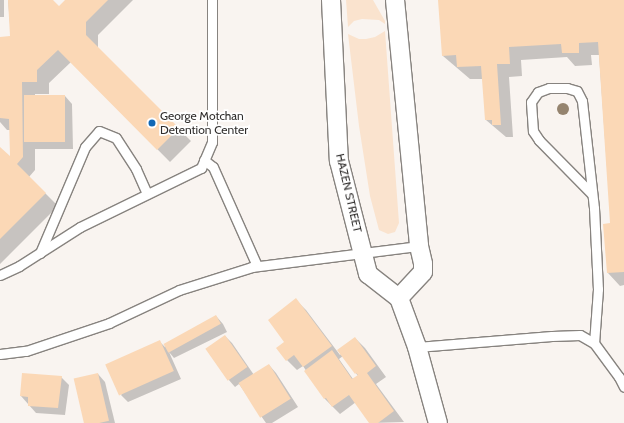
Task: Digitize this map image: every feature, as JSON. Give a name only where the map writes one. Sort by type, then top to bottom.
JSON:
[{"type":"street","name":"HAZEN STREET","points":[[331,0],[339,161],[368,274],[399,298]]},
{"type":"street","points":[[395,0],[419,246],[423,272],[399,298],[417,346],[438,423]]},
{"type":"lane","points":[[0,275],[19,266],[80,227],[201,168],[212,142],[212,0]]},
{"type":"lane","points":[[592,194],[532,131],[531,102],[538,92],[549,88],[567,88],[577,91],[582,101],[592,194],[598,289],[594,343]]},
{"type":"lane","points":[[40,252],[85,147],[99,131],[116,138],[136,169],[148,194]]},
{"type":"lane","points":[[204,160],[213,167],[257,266]]},
{"type":"lane","points":[[0,354],[26,350],[109,323],[179,290],[257,266],[419,246]]},
{"type":"lane","points":[[417,346],[580,335],[594,343],[620,378],[624,387]]},
{"type":"shaded area","points":[[346,0],[373,0],[385,21],[385,24],[379,20],[362,19],[354,21],[348,27]]},
{"type":"shaded area","points":[[385,31],[399,223],[395,232],[388,234],[379,230],[370,196],[359,126],[348,34],[359,39],[366,39],[375,37]]},
{"type":"building","name":"George Motchan Detention Center","points":[[8,0],[53,0],[59,6],[65,0],[108,0],[86,22],[86,35],[179,128],[157,150],[58,50],[37,70],[37,82],[22,82],[23,157],[17,164],[46,193],[0,239],[0,147],[10,156],[9,119],[0,118],[0,37],[10,36]]},
{"type":"building","points":[[438,0],[624,0],[624,272],[607,273],[603,224],[610,223],[598,42],[579,43],[579,53],[562,53],[561,44],[509,47],[510,64],[497,64],[501,125],[492,125],[492,120],[485,120],[481,66],[457,67],[456,55],[442,56]]},
{"type":"building","points":[[24,95],[65,95],[65,142],[24,142]]},
{"type":"building","points":[[296,298],[332,346],[303,367],[294,355],[286,361],[276,348],[284,342],[268,320]]},
{"type":"building","points":[[216,315],[221,324],[168,353],[164,344]]},
{"type":"building","points":[[225,335],[247,367],[228,381],[205,349]]},
{"type":"building","points":[[355,337],[376,366],[367,373],[394,411],[378,423],[369,423],[349,395],[332,407],[326,398],[324,399],[304,371],[332,350],[352,379],[358,375],[356,373],[355,374],[337,350]]},
{"type":"building","points":[[160,340],[174,371],[119,395],[105,364]]},
{"type":"building","points":[[269,364],[291,399],[260,418],[238,383]]},
{"type":"building","points":[[22,373],[62,376],[58,408],[28,406],[28,397],[20,396]]},
{"type":"building","points":[[98,373],[109,421],[99,423],[84,423],[74,379]]},
{"type":"place","name":"George Motchan Detention Center","points":[[152,123]]}]
